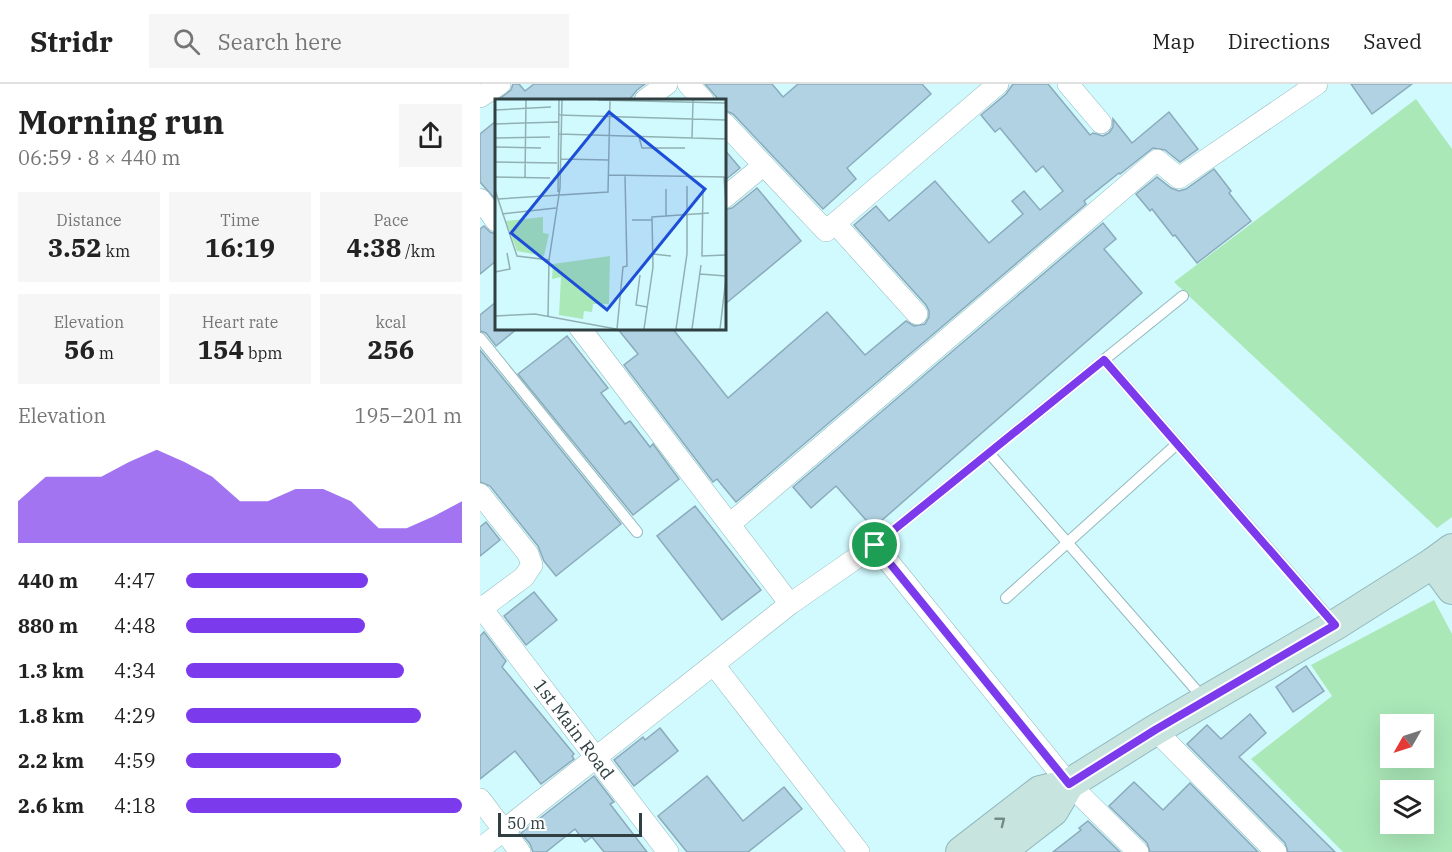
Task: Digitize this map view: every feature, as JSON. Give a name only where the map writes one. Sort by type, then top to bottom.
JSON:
[{"type":"street","points":[[480,97],[500,84]]},
{"type":"street","points":[[646,99],[667,84]]},
{"type":"street","points":[[688,84],[702,99]]},
{"type":"street","points":[[726,125],[826,231],[998,84]]},
{"type":"street","points":[[1068,84],[1101,123]]},
{"type":"street","points":[[730,524],[1157,160],[1179,178],[1317,84]]},
{"type":"street","points":[[726,196],[764,165]]},
{"type":"street","points":[[480,199],[495,219]]},
{"type":"street","points":[[835,223],[917,314]]},
{"type":"street","points":[[582,330],[790,604]]},
{"type":"street","points":[[480,494],[528,554],[532,566],[524,577],[481,607]]},
{"type":"street","points":[[480,849],[790,604],[875,545],[1069,784],[1138,852]]},
{"type":"street","points":[[961,852],[1040,791],[1069,784],[1155,730],[1335,625],[1443,556],[1452,589]]},
{"type":"street","name":"1st Main Road","points":[[481,607],[668,852]]},
{"type":"street","points":[[714,665],[859,852]]},
{"type":"street","points":[[1155,730],[1276,852]]},
{"type":"street","points":[[1000,852],[1053,811],[1069,784]]},
{"type":"street","points":[[480,799],[520,852]]},
{"type":"lane","points":[[875,545],[1183,296]]},
{"type":"lane","points":[[480,338],[637,532]]},
{"type":"lane","points":[[1104,360],[1335,625]]},
{"type":"lane","points":[[1006,598],[1177,444]]},
{"type":"lane","points":[[989,453],[1206,701]]},
{"type":"green space","points":[[1416,99],[1452,149],[1452,517],[1437,528],[1174,282]]},
{"type":"green space","points":[[1434,600],[1452,634],[1452,852],[1343,852],[1251,759],[1332,696],[1311,665]]},
{"type":"building","points":[[513,84],[519,84],[525,91],[534,84],[645,84],[630,99],[499,99],[511,90]]},
{"type":"building","points":[[705,84],[772,84],[783,97],[798,84],[922,84],[931,94],[847,168],[856,179],[823,209],[733,114],[726,111],[726,99],[718,99]]},
{"type":"building","points":[[1013,84],[1048,84],[1090,135],[1093,133],[1103,136],[1109,133],[1113,127],[1113,119],[1132,143],[1169,112],[1198,149],[1180,162],[1165,150],[1153,148],[1119,173],[1084,201],[1086,204],[736,502],[717,479],[713,482],[624,365],[638,354],[619,330],[674,330],[728,398],[827,312],[865,355],[906,321],[914,326],[925,324],[929,317],[926,305],[854,225],[876,206],[889,221],[935,181],[989,243],[1023,214],[1012,201],[1024,191],[1040,210],[1063,191],[1043,166],[1036,172],[1000,128],[995,132],[981,115],[1006,94]]},
{"type":"building","points":[[1351,84],[1412,84],[1372,114]]},
{"type":"building","points":[[495,122],[495,199],[480,182],[480,134]]},
{"type":"building","points":[[726,151],[740,168],[726,179]]},
{"type":"building","points":[[1214,169],[1251,221],[1197,263],[1175,235],[1173,236],[1152,209],[1150,211],[1136,194],[1157,177],[1171,188],[1179,191],[1186,189]]},
{"type":"building","points":[[757,188],[801,241],[726,303],[726,210],[732,208]]},
{"type":"building","points":[[1103,223],[1116,239],[1104,249],[1142,293],[873,528],[836,486],[811,508],[793,487]]},
{"type":"building","points":[[484,226],[495,234],[495,262],[480,274],[480,229]]},
{"type":"building","points":[[495,303],[495,330],[516,330],[496,346],[486,333],[480,331],[480,315]]},
{"type":"building","points":[[567,336],[608,388],[601,393],[625,424],[630,421],[650,447],[653,444],[679,479],[633,515],[518,374]]},
{"type":"building","points":[[480,350],[621,524],[556,576],[544,561],[538,546],[490,486],[480,482]]},
{"type":"building","points":[[695,506],[761,590],[722,620],[657,536]]},
{"type":"building","points":[[486,522],[500,540],[480,556],[480,527]]},
{"type":"building","points":[[534,592],[557,620],[526,645],[504,616]]},
{"type":"building","points":[[484,632],[506,661],[502,667],[574,754],[572,756],[574,759],[541,784],[515,751],[480,779],[480,636]]},
{"type":"building","points":[[1306,666],[1324,691],[1293,712],[1276,687]]},
{"type":"building","points":[[1250,714],[1266,733],[1239,757],[1335,852],[1288,852],[1285,843],[1187,744],[1207,725],[1221,739]]},
{"type":"building","points":[[660,728],[678,751],[634,786],[614,760],[643,737],[645,740]]},
{"type":"building","points":[[594,776],[614,802],[610,804],[647,852],[604,852],[592,837],[585,842],[575,829],[546,852],[533,852],[521,833]]},
{"type":"building","points":[[707,776],[743,821],[784,787],[802,809],[748,852],[687,852],[658,816]]},
{"type":"building","points":[[1134,782],[1163,810],[1190,783],[1258,852],[1150,852],[1147,843],[1109,806]]},
{"type":"building","points":[[1088,821],[1120,852],[1053,852],[1081,830],[1079,828]]},
{"type":"route","points":[[1104,360],[1335,625],[1155,730],[1069,784],[875,545],[1104,360]]}]
